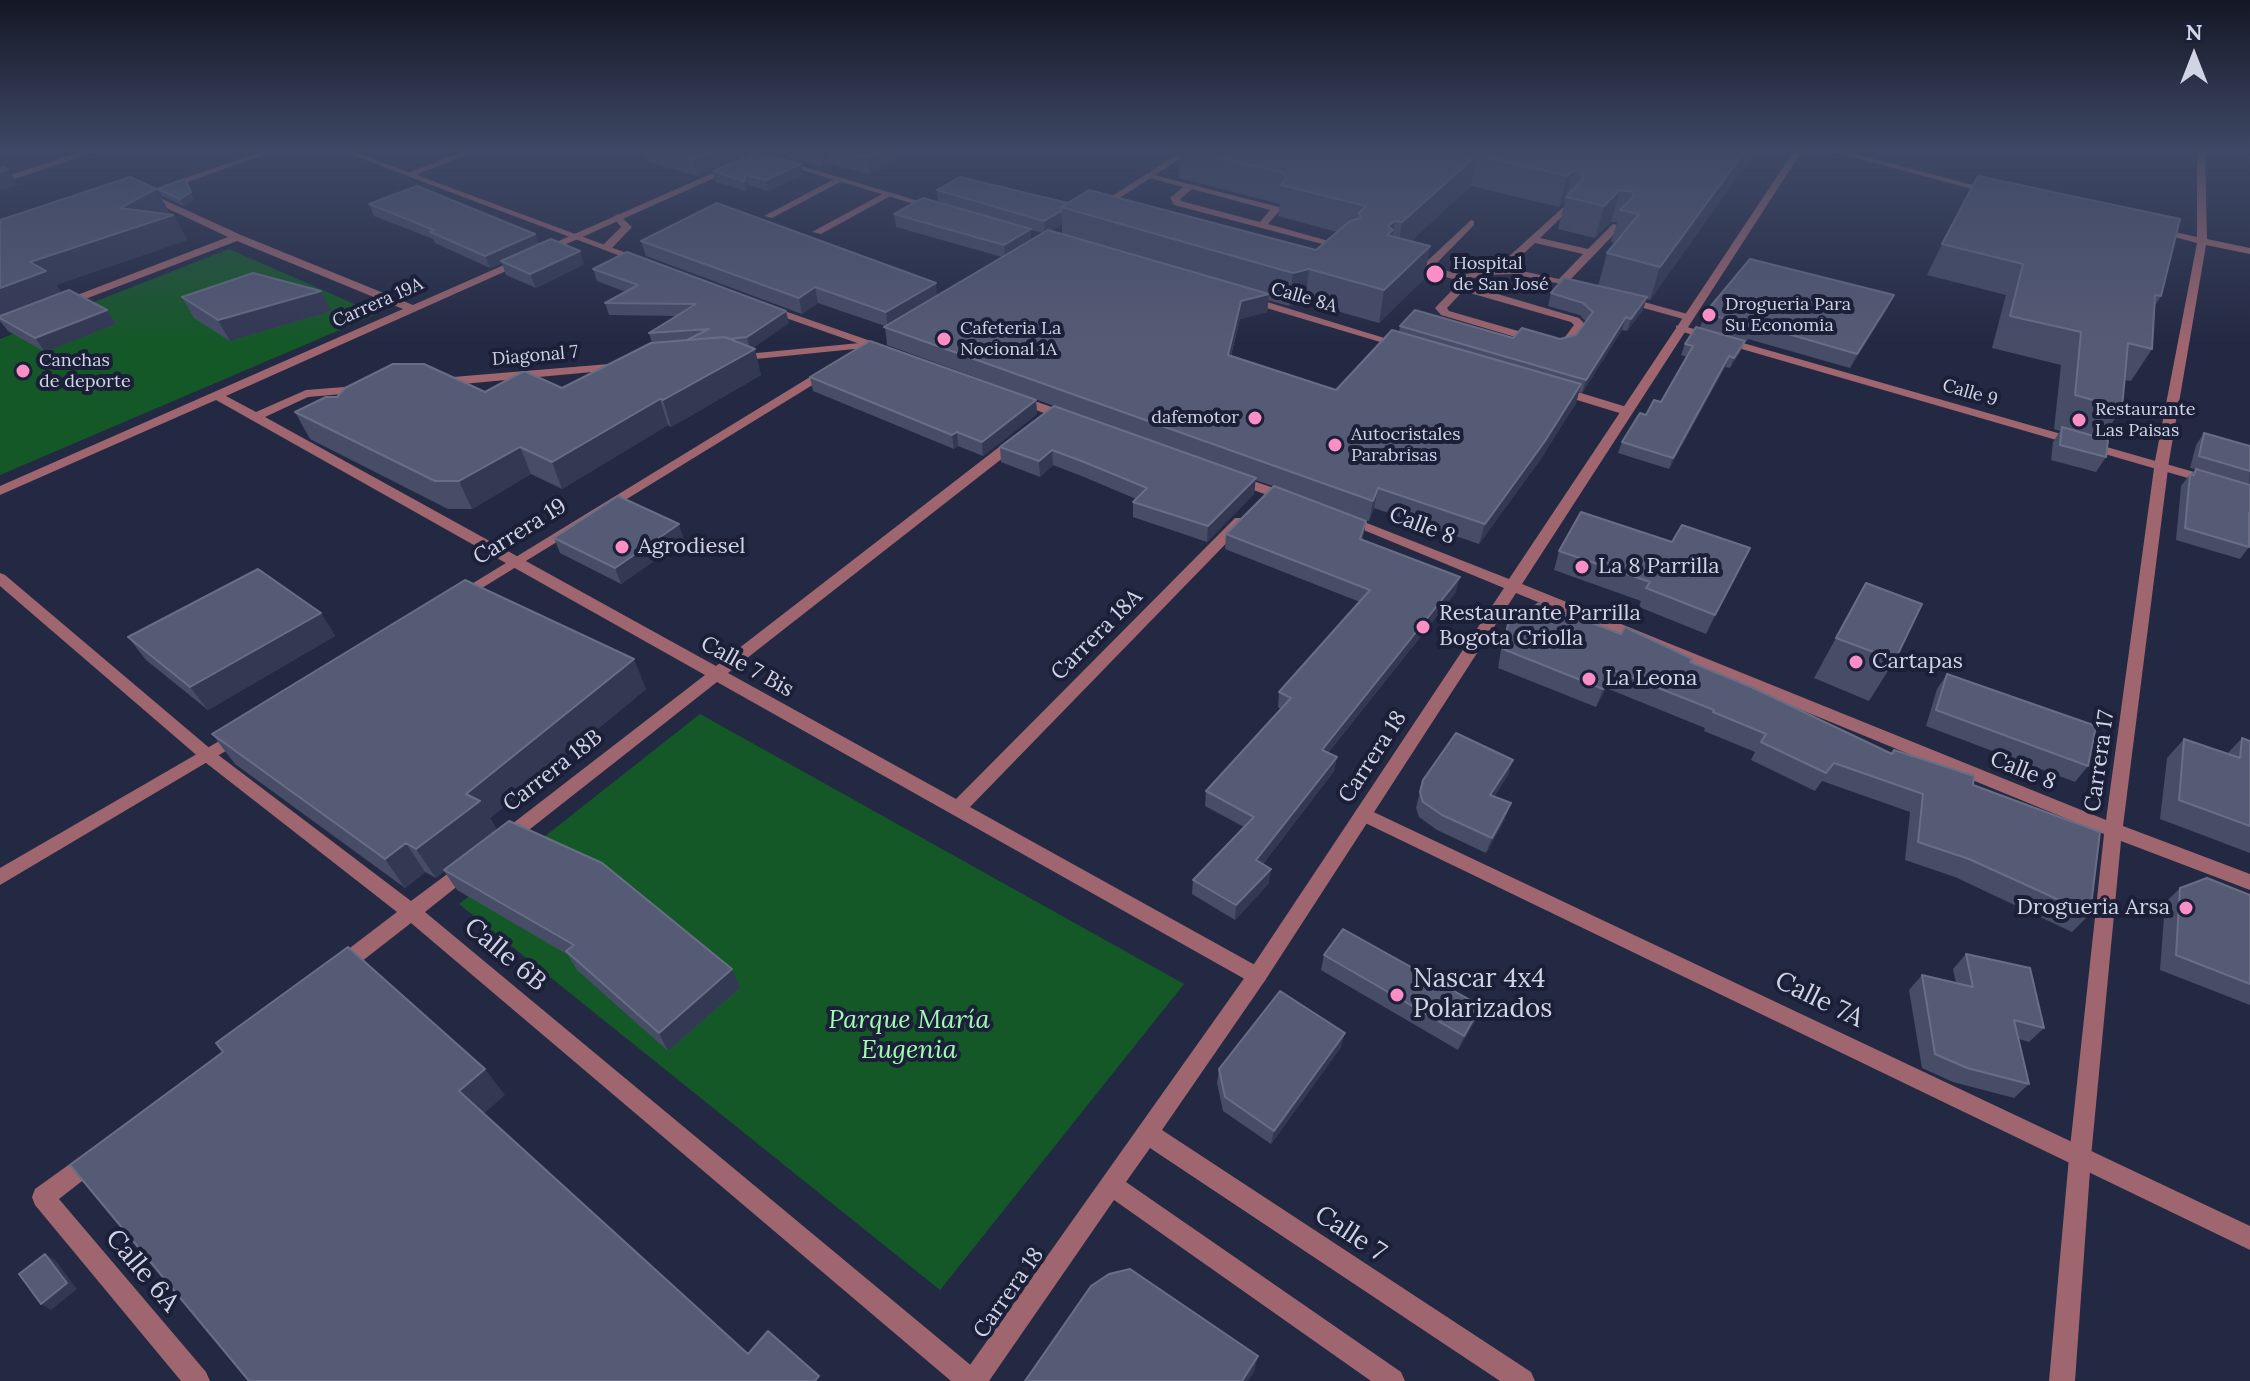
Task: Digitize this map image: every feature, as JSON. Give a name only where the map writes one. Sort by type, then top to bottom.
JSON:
[{"type":"street","points":[[190,215],[411,308]]},
{"type":"street","points":[[522,215],[652,264]]},
{"type":"street","name":"Carrera 19A","points":[[0,491],[622,215]]},
{"type":"street","points":[[817,232],[848,215]]},
{"type":"street","points":[[1225,215],[1350,248]]},
{"type":"street","points":[[1262,225],[1270,215]]},
{"type":"street","points":[[1499,271],[1558,215]]},
{"type":"street","name":"Carrera 18","points":[[972,1381],[1257,976],[1755,215]]},
{"type":"street","name":"Carrera 17","points":[[2062,1381],[2080,1157],[2113,832],[2161,465],[2202,241],[2202,215]]},
{"type":"street","points":[[607,247],[627,227],[618,217]]},
{"type":"street","points":[[1426,268],[1471,223]]},
{"type":"street","points":[[1562,282],[1617,226]]},
{"type":"street","points":[[2147,229],[2250,251]]},
{"type":"street","points":[[44,311],[237,237]]},
{"type":"street","points":[[1301,247],[1311,238]]},
{"type":"street","points":[[1533,239],[1590,253]]},
{"type":"street","points":[[1391,259],[1426,268],[1462,282],[1575,320],[1580,325],[1566,344],[1556,346],[1443,312],[1441,308],[1462,282],[1499,271],[1530,274],[1592,290]]},
{"type":"street","name":"Calle 8A","points":[[1232,295],[1411,348]]},
{"type":"street","name":"Calle 9","points":[[1607,295],[1684,323],[2250,492]]},
{"type":"street","points":[[756,304],[876,341],[892,352]]},
{"type":"street","points":[[726,359],[876,341]]},
{"type":"street","name":"Carrera 19","points":[[447,603],[876,341]]},
{"type":"street","name":"Diagonal 7","points":[[430,382],[632,366]]},
{"type":"street","points":[[255,417],[306,394],[383,386]]},
{"type":"street","points":[[1545,387],[1626,411]]},
{"type":"street","name":"Calle 7 Bis","points":[[216,395],[1257,976]]},
{"type":"street","points":[[1009,396],[1082,423]]},
{"type":"street","points":[[1041,422],[1053,412]]},
{"type":"street","name":"Carrera 18B","points":[[325,979],[1029,432]]},
{"type":"street","points":[[1226,475],[1297,501]]},
{"type":"street","name":"Carrera 18A","points":[[957,809],[1269,491]]},
{"type":"street","name":"Calle 8","points":[[1325,512],[1513,584],[2113,832],[2250,882]]},
{"type":"street","name":"Calle 6B","points":[[0,578],[207,755],[411,912],[972,1381]]},
{"type":"street","points":[[0,877],[247,730]]},
{"type":"street","name":"Calle 7A","points":[[1363,814],[2250,1238]]},
{"type":"street","name":"Calle 7","points":[[1147,1133],[1522,1381]]},
{"type":"street","name":"Calle 6A","points":[[104,1150],[43,1197],[197,1381]]},
{"type":"street","points":[[1111,1185],[1392,1381]]},
{"type":"green space","points":[[229,249],[377,314],[0,475],[0,339]]},
{"type":"green space","name":"Parque María Eugenia","points":[[700,714],[1184,984],[940,1290],[459,904]]},
{"type":"building","points":[[14,215],[172,215],[30,262],[46,271],[0,288],[0,220]]},
{"type":"building","points":[[398,215],[489,215],[535,234],[485,256],[430,232],[434,230]]},
{"type":"building","points":[[692,215],[751,215],[936,283],[886,312],[815,287],[799,298],[641,241]]},
{"type":"building","points":[[899,215],[984,215],[1031,229],[1004,245]]},
{"type":"building","points":[[1025,215],[1053,215],[1044,221]]},
{"type":"building","points":[[1091,215],[1185,215],[1316,250],[1350,221],[1361,218],[1360,215],[1409,215],[1402,222],[1395,221],[1388,226],[1393,230],[1387,235],[1430,246],[1384,290],[1309,269],[1293,273]]},
{"type":"building","points":[[1638,215],[1698,215],[1660,267],[1607,253]]},
{"type":"building","points":[[1957,215],[2163,215],[2180,219],[2161,296],[2155,295],[2152,349],[2128,343],[2122,408],[2075,395],[2081,332],[2010,316],[2023,264],[1942,244]]},
{"type":"building","points":[[1048,230],[1269,294],[1241,301],[1228,355],[1336,390],[1392,330],[1581,384],[1545,441],[1485,524],[1378,488],[1373,501],[884,327]]},
{"type":"building","points":[[551,239],[580,251],[530,274],[501,261]]},
{"type":"building","points":[[627,252],[786,311],[747,337],[687,340],[709,329],[649,333],[696,304],[605,303],[638,285],[593,269]]},
{"type":"building","points":[[1750,259],[1894,295],[1857,354],[1705,313]]},
{"type":"building","points":[[253,273],[321,291],[218,320],[182,297]]},
{"type":"building","points":[[1564,278],[1647,297],[1631,319],[1626,317],[1586,380],[1400,326],[1415,310],[1513,338],[1522,328],[1560,339],[1576,335],[1593,312],[1583,303],[1551,293]]},
{"type":"building","points":[[69,290],[107,310],[35,338],[0,318],[0,316]]},
{"type":"building","points":[[1696,327],[1745,341],[1734,358],[1729,356],[1673,458],[1622,442],[1640,413],[1646,415],[1654,400],[1661,402],[1693,346],[1685,344]]},
{"type":"building","points":[[725,337],[755,349],[660,399],[552,462],[520,447],[459,481],[435,481],[295,412],[326,397],[337,397],[345,388],[393,364],[424,364],[485,392],[524,371],[562,388],[651,343]]},
{"type":"building","points":[[870,341],[1036,400],[982,442],[957,432],[952,435],[810,377]]},
{"type":"building","points":[[1054,406],[1256,478],[1208,526],[1133,502],[1147,488],[1084,462],[1052,450],[1039,461],[1000,447]]},
{"type":"building","points":[[2062,427],[2108,440],[2106,457],[2060,445]]},
{"type":"building","points":[[2204,433],[2250,446],[2250,471],[2199,456]]},
{"type":"building","points":[[2196,469],[2250,485],[2249,547],[2185,528],[2190,474],[2194,475]]},
{"type":"building","points":[[1274,486],[1366,521],[1360,539],[1460,577],[1322,750],[1337,757],[1256,860],[1271,869],[1236,905],[1193,880],[1254,817],[1206,791],[1291,698],[1279,692],[1370,590],[1226,534]]},
{"type":"building","points":[[618,496],[679,524],[615,568],[554,538]]},
{"type":"building","points":[[1581,512],[1672,542],[1682,525],[1750,548],[1715,615],[1646,588],[1650,582],[1559,551]]},
{"type":"building","points":[[258,569],[321,613],[190,687],[128,637]]},
{"type":"building","points":[[465,580],[634,659],[466,794],[480,801],[416,849],[406,843],[385,859],[212,734]]},
{"type":"building","points":[[1866,583],[1922,604],[1895,660],[1836,638]]},
{"type":"building","points":[[1539,603],[1621,634],[1625,627],[1692,659],[1690,662],[1751,687],[1892,754],[1894,750],[1974,776],[1973,785],[2100,832],[2090,914],[1969,859],[1918,842],[1923,794],[1834,763],[1826,773],[1761,742],[1766,734],[1613,670],[1603,689],[1503,649],[1508,624]]},
{"type":"building","points":[[1947,674],[2096,726],[2088,766],[1936,710]]},
{"type":"building","points":[[1456,733],[1513,760],[1490,795],[1511,803],[1492,838],[1442,815],[1423,802],[1420,792],[1423,780]]},
{"type":"building","points":[[2242,738],[2250,741],[2250,826],[2179,800],[2184,739],[2240,758]]},
{"type":"building","points":[[509,821],[602,863],[732,969],[659,1033],[566,951],[574,945],[444,870]]},
{"type":"building","points":[[2207,878],[2250,895],[2250,984],[2176,955],[2180,888]]},
{"type":"building","points":[[1343,929],[1481,1006],[1464,1036],[1324,955]]},
{"type":"building","points":[[348,947],[485,1069],[459,1091],[748,1354],[768,1331],[819,1376],[815,1381],[249,1381],[70,1165],[223,1052],[216,1043]]},
{"type":"building","points":[[1966,954],[2030,968],[2044,1028],[2014,1020],[2029,1084],[1967,1068],[1935,1054],[1922,975],[1973,987]]},
{"type":"building","points":[[1280,991],[1345,1033],[1274,1131],[1225,1097],[1219,1069]]},
{"type":"building","points":[[45,1254],[67,1283],[41,1304],[19,1274]]},
{"type":"building","points":[[1130,1269],[1258,1356],[1242,1381],[1025,1381],[1091,1286],[1109,1274]]},
{"type":"place","name":"Hospital de San José","points":[[1435,274]]},
{"type":"place","name":"Drogueria Para Su Economia","points":[[1709,315]]},
{"type":"place","name":"Cafeteria La Nocional 1A","points":[[944,339]]},
{"type":"place","name":"Canchas de deporte","points":[[23,371]]},
{"type":"place","name":"dafemotor","points":[[1255,418]]},
{"type":"place","name":"Restaurante Las Paisas","points":[[2079,420]]},
{"type":"place","name":"Autocristales Parabrisas","points":[[1335,445]]},
{"type":"place","name":"Agrodiesel","points":[[622,547]]},
{"type":"place","name":"La 8 Parrilla","points":[[1582,567]]},
{"type":"place","name":"Restaurante Parrilla Bogota Criolla","points":[[1423,627]]},
{"type":"place","name":"Cartapas","points":[[1856,662]]},
{"type":"place","name":"La Leona","points":[[1589,679]]},
{"type":"place","name":"Drogueria Arsa","points":[[2186,908]]},
{"type":"place","name":"Nascar 4x4 Polarizados","points":[[1397,995]]}]
